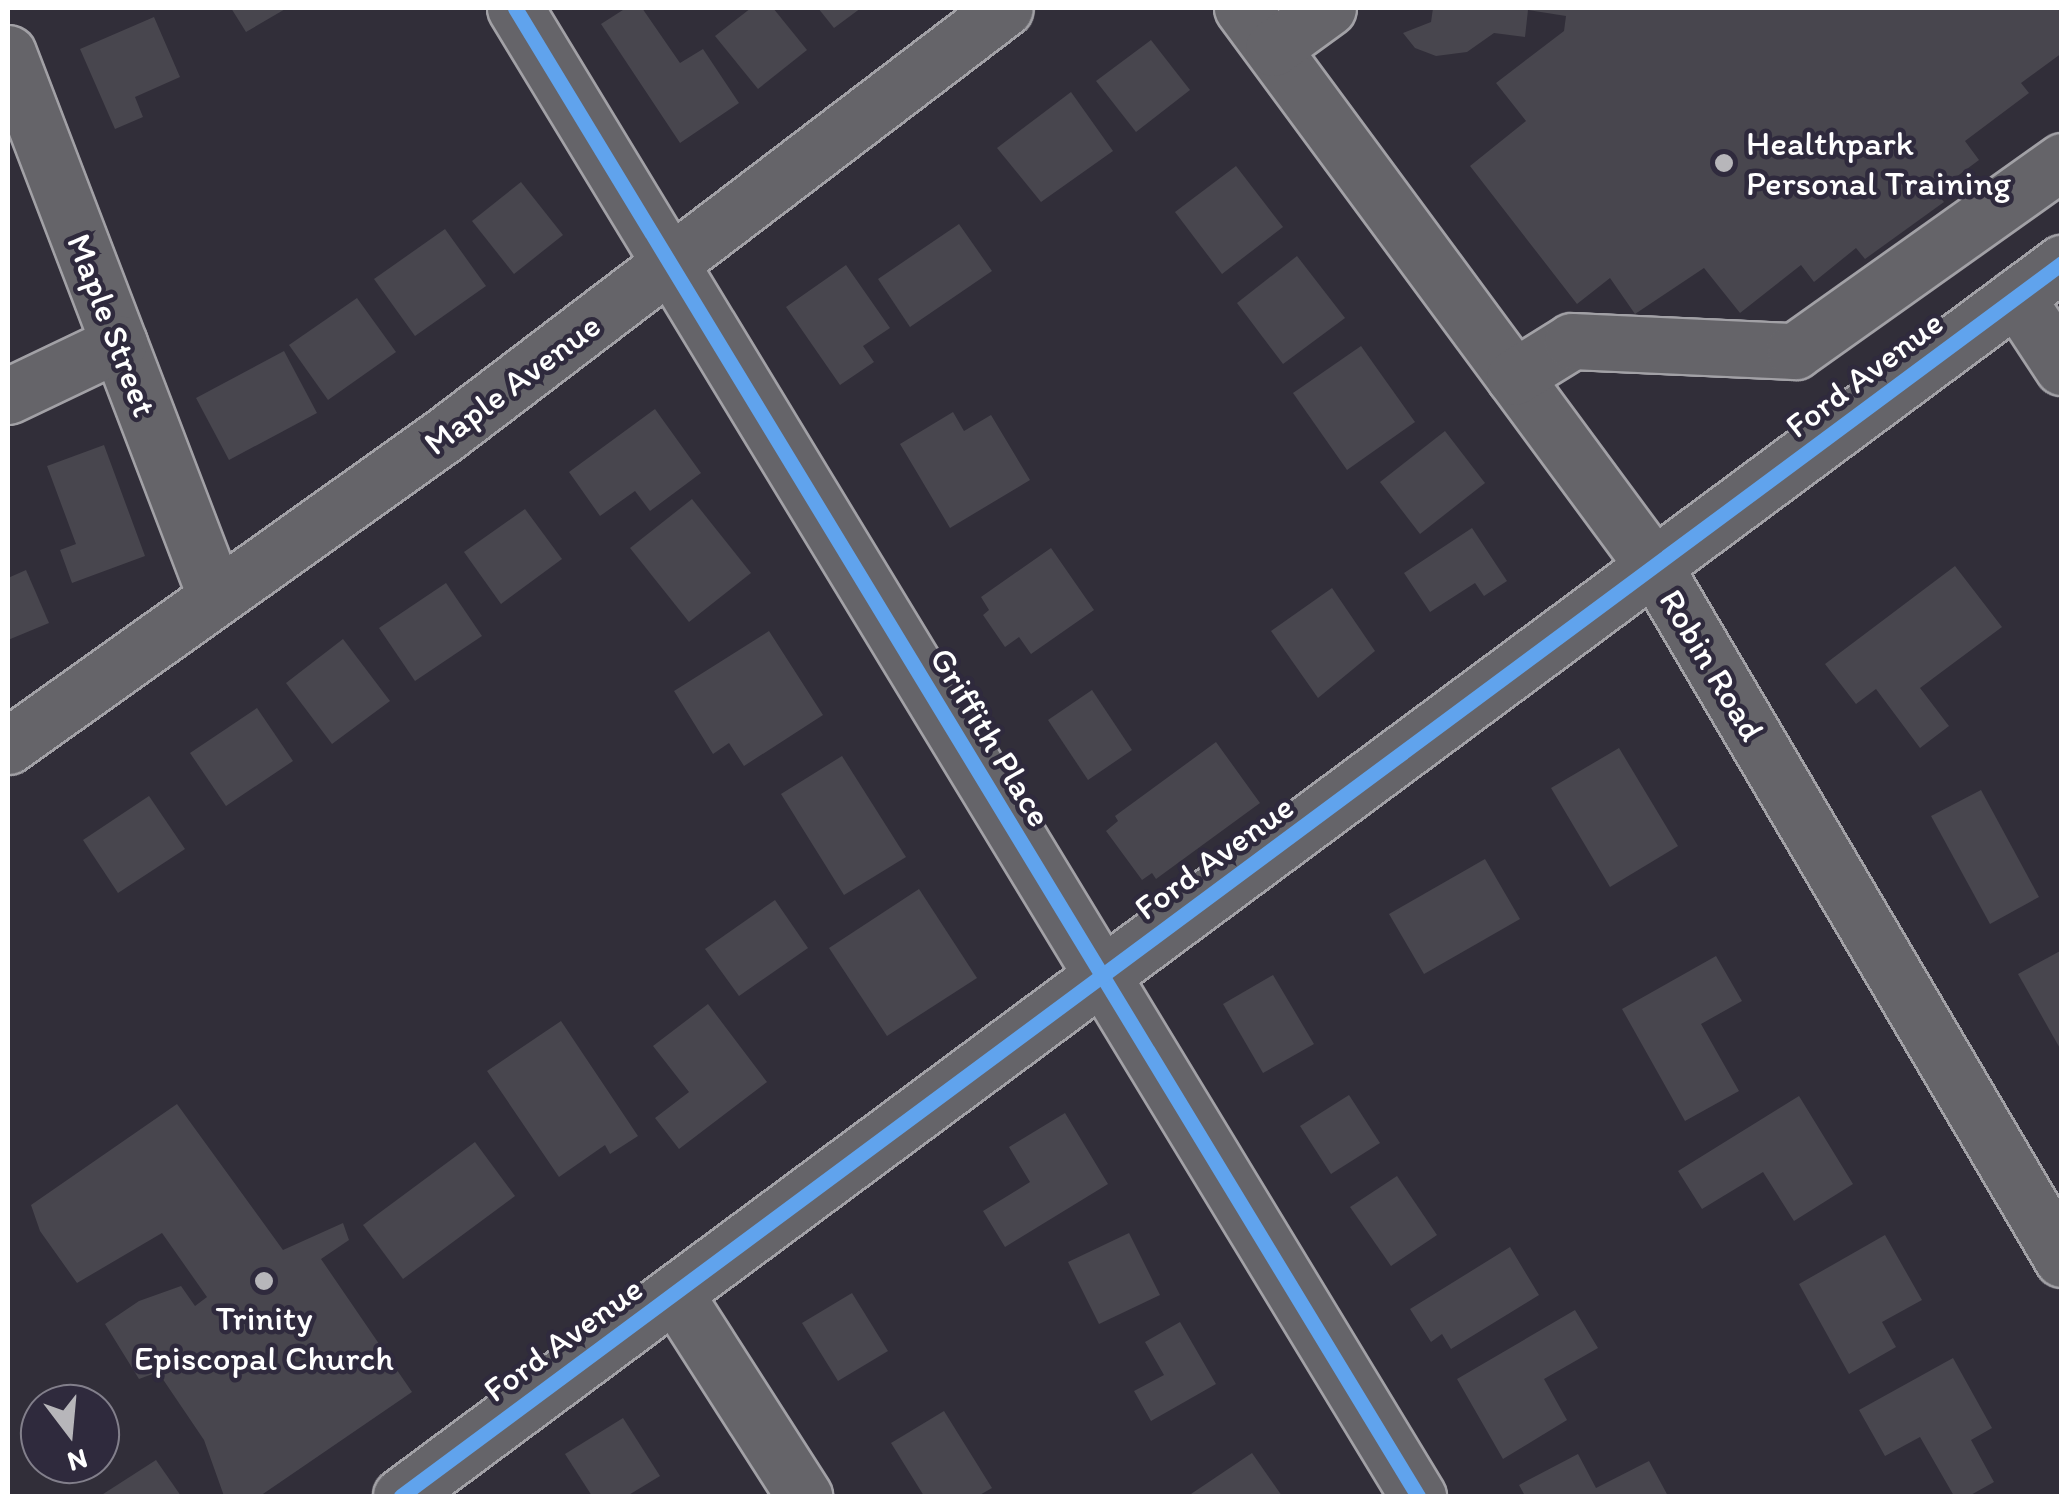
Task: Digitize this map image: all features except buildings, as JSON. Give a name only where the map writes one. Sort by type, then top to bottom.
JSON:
[{"type":"street","name":"Griffith Place","points":[[516,8],[1418,1496]]},
{"type":"street","name":"Maple Avenue","points":[[8,746],[670,266],[1005,8]]},
{"type":"street","points":[[1258,28],[1328,8]]},
{"type":"street","name":"Robin Road","points":[[1258,28],[1655,568],[2062,1259]]},
{"type":"street","name":"Maple Street","points":[[8,53],[216,597]]},
{"type":"street","points":[[1514,376],[1572,341],[1795,351],[2062,161]]},
{"type":"street","name":"Ford Avenue","points":[[400,1496],[2062,264]]},
{"type":"street","points":[[2016,298],[2062,367]]},
{"type":"street","points":[[8,396],[119,343]]},
{"type":"street","points":[[675,1294],[804,1496]]},
{"type":"cycle path","points":[[515,8],[1418,1496]]},
{"type":"cycle path","points":[[401,1496],[2062,263]]},
{"type":"place","name":"Healthpark Personal Training","points":[[1724,163]]},
{"type":"place","name":"Trinity Episcopal Church","points":[[264,1281]]}]
